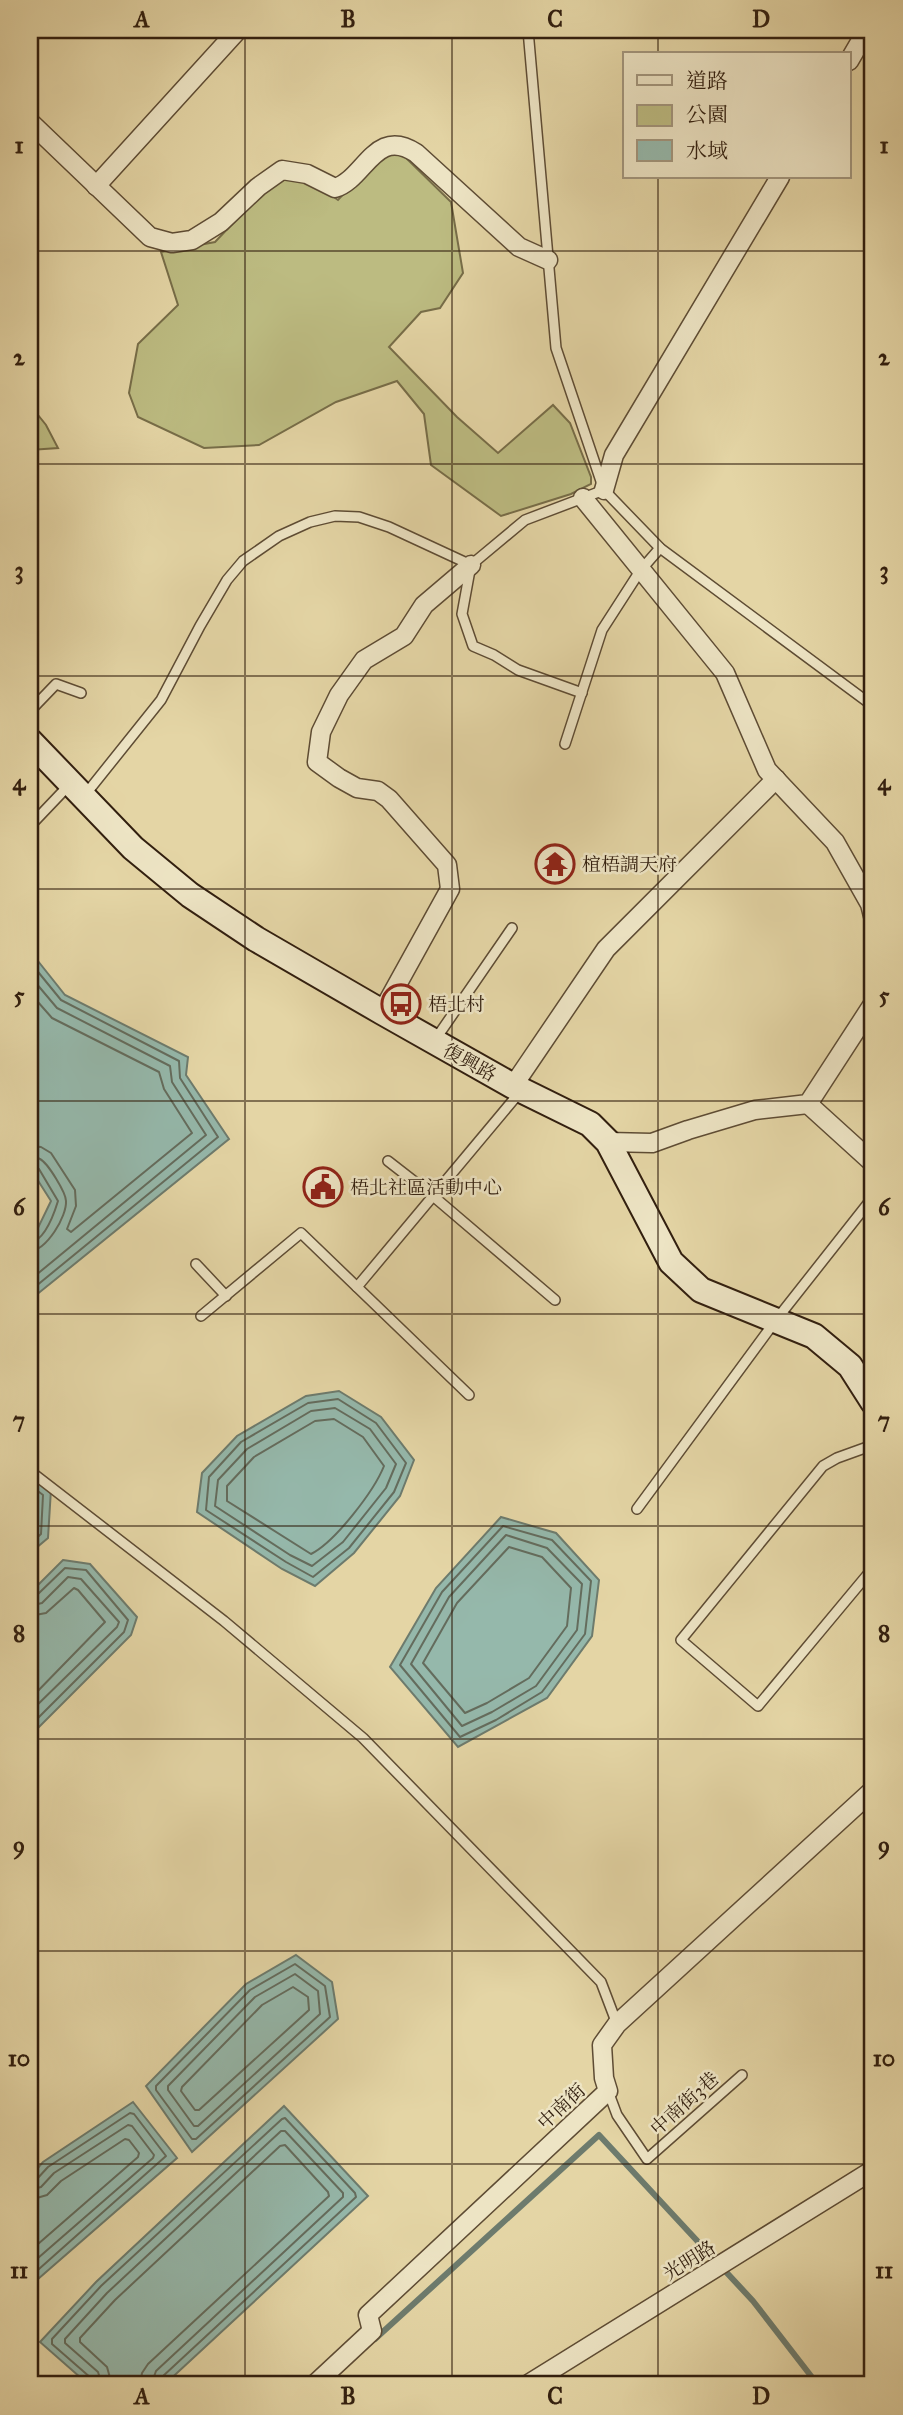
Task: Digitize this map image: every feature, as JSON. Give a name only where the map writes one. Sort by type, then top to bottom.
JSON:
[{"type":"street","points":[[96,186],[238,30]]},
{"type":"street","points":[[850,59],[867,30]]},
{"type":"street","points":[[30,122],[150,237],[173,243],[192,240],[221,222],[258,187],[282,170],[307,174],[335,188],[344,185],[369,158],[384,147],[404,145],[519,247],[548,260]]},
{"type":"street","points":[[604,490],[614,455],[779,178]]},
{"type":"street","points":[[583,498],[725,673],[767,770],[835,842],[870,904],[873,916]]},
{"type":"street","points":[[382,1012],[450,889],[447,864],[389,799],[377,791],[357,788],[317,762],[321,732],[339,695],[364,660],[404,636],[424,605],[471,565]]},
{"type":"street","name":"復興路","points":[[30,741],[133,848],[190,895],[256,939],[382,1012],[517,1088],[590,1124],[608,1142],[671,1262],[701,1290],[814,1336],[850,1366],[869,1391],[873,1402]]},
{"type":"street","points":[[517,1088],[606,949],[776,779]]},
{"type":"street","points":[[808,1104],[873,1004]]},
{"type":"street","points":[[608,1142],[652,1143],[755,1110],[808,1104],[873,1163]]},
{"type":"street","name":"中南街","points":[[314,2385],[372,2331],[368,2315],[608,2091],[604,2078],[602,2045],[617,2024],[873,1791]]},
{"type":"street","name":"光明路","points":[[527,2385],[873,2170]]},
{"type":"lane","points":[[528,30],[556,348],[604,490],[660,548],[873,706]]},
{"type":"lane","points":[[582,693],[518,670],[494,654],[473,646],[462,614],[471,565],[525,520],[604,490]]},
{"type":"lane","points":[[30,826],[78,790],[161,700],[227,580],[243,561],[279,536],[310,522],[335,516],[359,517],[389,527],[471,565]]},
{"type":"lane","points":[[565,744],[602,631],[640,571],[660,548]]},
{"type":"lane","points":[[30,711],[56,684],[81,693]]},
{"type":"lane","points":[[434,1041],[512,928]]},
{"type":"lane","points":[[357,1287],[433,1196],[517,1088]]},
{"type":"lane","points":[[388,1161],[555,1300]]},
{"type":"lane","points":[[638,1509],[776,1320],[873,1197]]},
{"type":"lane","points":[[201,1317],[302,1233],[469,1395]]},
{"type":"lane","points":[[196,1265],[226,1296]]},
{"type":"lane","points":[[873,1446],[837,1458],[823,1466],[681,1640],[758,1706],[873,1567]]},
{"type":"lane","points":[[30,1471],[224,1622],[363,1738],[601,1982],[617,2024]]},
{"type":"lane","name":"中南街3巷","points":[[608,2091],[617,2115],[647,2160],[742,2075]]},
{"type":"green space","points":[[385,150],[400,152],[451,202],[463,273],[440,308],[421,312],[389,347],[457,417],[498,453],[553,405],[570,423],[591,477],[591,484],[571,494],[501,516],[431,465],[424,414],[397,381],[336,402],[259,445],[204,448],[138,417],[129,393],[138,344],[178,305],[161,252],[215,242],[268,186],[285,177],[306,177],[338,200]]},
{"type":"green space","points":[[30,405],[46,425],[58,448],[30,450]]},
{"type":"water","points":[[30,951],[65,995],[188,1057],[186,1075],[229,1139],[30,1300],[30,1238],[36,1232],[51,1201],[30,1168]]},
{"type":"water","points":[[339,1391],[381,1417],[414,1460],[400,1496],[354,1553],[315,1586],[282,1569],[197,1512],[202,1473],[237,1436],[306,1396]]},
{"type":"water","points":[[30,1476],[51,1489],[48,1538],[30,1553]]},
{"type":"water","points":[[501,1517],[556,1533],[599,1580],[592,1636],[547,1698],[458,1747],[390,1667],[436,1588]]},
{"type":"water","points":[[63,1560],[90,1564],[137,1617],[131,1635],[38,1728],[30,1728],[30,1593]]},
{"type":"water","points":[[296,1955],[332,1982],[338,2019],[192,2152],[146,2086],[246,1984]]},
{"type":"water","points":[[133,2102],[177,2158],[30,2286],[30,2177],[43,2162]]},
{"type":"water","points":[[284,2106],[368,2196],[164,2385],[89,2385],[40,2342],[96,2282]]},
{"type":"waterway","points":[[375,2339],[599,2135],[753,2301],[818,2385]]},
{"type":"place","name":"椬梧調天府","points":[[555,864]]},
{"type":"place","name":"梧北村","points":[[401,1004]]},
{"type":"place","name":"梧北社區活動中心","points":[[323,1187]]}]
